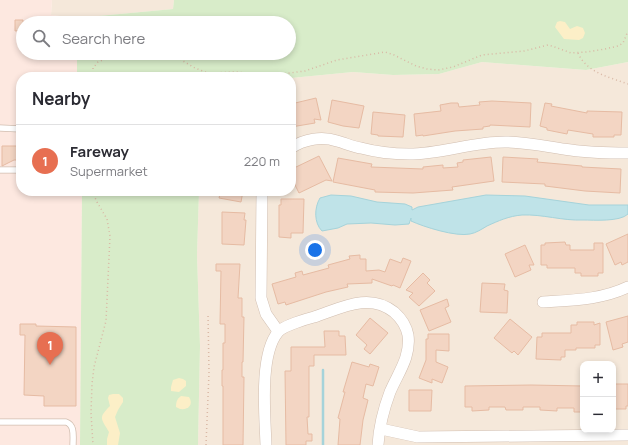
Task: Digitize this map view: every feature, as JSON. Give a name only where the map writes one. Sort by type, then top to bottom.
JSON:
[{"type":"street","points":[[296,146],[307,141],[326,139],[359,148],[399,154],[432,153],[482,144],[503,142],[532,143],[590,152],[628,153]]},
{"type":"street","points":[[262,196],[261,298],[266,314],[278,331]]},
{"type":"street","points":[[543,302],[599,298],[628,287]]},
{"type":"street","points":[[266,445],[266,359],[278,331],[297,322],[359,302],[381,304],[400,317],[406,326],[409,347],[407,357],[390,392],[384,409],[378,445]]},
{"type":"street","points":[[380,429],[418,438],[628,436]]},
{"type":"lane","points":[[0,128],[16,129]]},
{"type":"lane","points":[[0,170],[16,170]]},
{"type":"lane","points":[[0,422],[66,422],[73,428],[73,445]]},
{"type":"path","points":[[296,73],[337,60],[381,52],[394,55],[421,68],[433,70],[453,67],[482,55],[524,51],[548,45],[571,53],[587,52],[620,45],[625,41],[628,31]]},
{"type":"path","points":[[578,53],[585,63],[600,74],[628,84]]},
{"type":"path","points":[[92,72],[93,68],[101,60]]},
{"type":"path","points":[[182,60],[206,72]]},
{"type":"path","points":[[93,445],[91,413],[92,384],[95,363],[106,321],[110,236],[107,219],[94,196]]},
{"type":"path","points":[[206,445],[209,373],[208,314]]},
{"type":"shaded area","points":[[0,0],[52,0],[51,15],[60,16],[16,16],[16,60],[77,60],[77,72],[16,72],[16,196],[82,196],[80,445],[0,445]]},
{"type":"shaded area","points":[[52,0],[174,0],[173,9],[98,16],[51,15]]},
{"type":"shaded area","points":[[482,62],[586,70],[628,62],[628,445],[198,445],[200,346],[197,255],[199,196],[296,196],[296,78],[353,72],[393,75],[439,74]]},
{"type":"green space","points":[[174,0],[628,0],[628,62],[586,70],[482,62],[439,74],[393,75],[353,72],[296,78],[296,72],[77,72],[77,60],[296,60],[296,16],[98,16],[173,9]]},
{"type":"green space","points":[[82,196],[199,196],[197,255],[200,346],[198,445],[80,445]]},
{"type":"sand","points":[[557,22],[565,22],[570,29],[577,26],[583,28],[585,33],[583,38],[579,40],[564,39],[555,27]]},
{"type":"sand","points":[[179,378],[186,381],[186,386],[179,392],[171,391],[173,380]]},
{"type":"sand","points":[[119,394],[123,398],[123,402],[115,417],[120,433],[118,445],[107,445],[109,432],[104,424],[102,416],[110,406],[108,398],[109,395]]},
{"type":"sand","points":[[181,396],[189,397],[191,402],[188,408],[180,409],[176,407],[177,401]]},
{"type":"water","points":[[331,195],[351,196],[377,202],[405,204],[412,207],[412,210],[418,207],[486,195],[525,196],[589,205],[628,205],[628,214],[624,217],[600,220],[568,220],[522,215],[499,221],[474,233],[464,235],[432,229],[411,221],[411,218],[409,224],[347,224],[338,228],[322,231],[316,220],[318,202],[320,198]]},
{"type":"building","points":[[15,20],[16,20],[16,31]]},
{"type":"building","points":[[316,98],[321,120],[314,119],[315,123],[296,126],[296,103]]},
{"type":"building","points":[[332,100],[364,106],[359,128],[328,122]]},
{"type":"building","points":[[492,101],[531,103],[530,127],[490,125],[483,127],[483,129],[416,136],[414,114],[441,111],[440,105],[451,103],[458,103],[459,107],[480,105],[479,102]]},
{"type":"building","points":[[545,103],[552,104],[551,106],[587,113],[587,111],[622,112],[621,135],[614,135],[614,137],[593,137],[593,134],[568,130],[567,134],[547,130],[547,128],[540,126]]},
{"type":"building","points":[[373,112],[405,115],[403,137],[378,136],[371,134]]},
{"type":"building","points":[[2,146],[16,146],[16,160],[2,166]]},
{"type":"building","points":[[319,156],[332,181],[326,180],[299,193],[296,187],[296,167]]},
{"type":"building","points":[[491,157],[494,181],[452,187],[453,190],[413,193],[375,192],[375,190],[333,182],[338,158],[372,164],[371,167],[423,169],[423,167],[443,165],[443,168],[458,167],[457,163],[463,162],[463,160]]},
{"type":"building","points":[[503,157],[538,159],[537,162],[582,167],[621,169],[620,193],[585,191],[545,186],[545,184],[502,182]]},
{"type":"building","points":[[220,196],[242,196],[241,202],[219,198]]},
{"type":"building","points":[[281,199],[304,199],[303,233],[291,233],[291,238],[279,237],[279,205],[281,205]]},
{"type":"building","points":[[222,212],[245,213],[244,220],[246,220],[244,245],[222,244]]},
{"type":"building","points":[[628,234],[628,262],[622,265],[621,262],[615,265],[606,244]]},
{"type":"building","points":[[565,242],[566,245],[570,245],[570,250],[594,250],[594,243],[603,243],[603,273],[598,273],[598,276],[581,276],[581,273],[575,273],[575,268],[547,268],[547,265],[541,265],[541,245],[545,245],[545,243]]},
{"type":"building","points":[[525,245],[534,265],[529,265],[531,270],[515,277],[505,254]]},
{"type":"building","points":[[360,255],[360,259],[366,259],[366,271],[379,270],[385,272],[390,259],[401,263],[403,258],[411,261],[400,288],[372,279],[372,283],[347,284],[348,287],[326,292],[286,305],[285,302],[278,304],[272,284],[296,277],[295,273],[302,271],[303,275],[329,268],[328,265],[350,259],[349,256]]},
{"type":"building","points":[[216,264],[240,264],[238,298],[242,298],[242,317],[244,317],[242,362],[242,377],[244,377],[243,445],[223,445],[222,370],[223,343],[225,343],[225,324],[220,324],[221,271],[216,271]]},
{"type":"building","points":[[423,273],[430,280],[427,283],[435,291],[419,306],[409,297],[413,293],[406,290]]},
{"type":"building","points":[[482,283],[505,284],[504,290],[508,291],[507,313],[480,312]]},
{"type":"building","points":[[447,299],[449,306],[445,308],[451,322],[429,331],[420,310]]},
{"type":"building","points":[[628,316],[628,342],[622,344],[623,347],[613,350],[606,322]]},
{"type":"building","points":[[370,318],[388,333],[370,354],[364,349],[367,345],[356,335]]},
{"type":"building","points":[[510,319],[532,337],[518,355],[514,351],[512,353],[494,338]]},
{"type":"building","points":[[577,322],[594,322],[594,325],[600,323],[600,345],[595,345],[595,348],[576,348],[576,350],[565,350],[565,357],[561,357],[561,360],[536,359],[537,337],[542,337],[542,333],[571,333],[571,325],[577,325]]},
{"type":"building","points":[[20,324],[76,327],[76,406],[44,406],[44,396],[24,395],[25,335],[20,335]]},
{"type":"building","points":[[324,331],[339,331],[339,336],[345,336],[346,355],[314,355],[314,366],[309,366],[309,417],[307,417],[308,434],[312,434],[312,441],[306,441],[306,445],[286,445],[285,371],[291,371],[291,347],[325,347]]},
{"type":"building","points":[[428,334],[449,334],[449,351],[436,350],[436,362],[448,367],[442,383],[432,379],[432,383],[419,378],[426,360],[426,339],[428,339]]},
{"type":"building","points":[[352,362],[369,367],[370,364],[379,367],[373,386],[366,384],[363,398],[368,400],[363,420],[360,445],[338,445],[340,419],[338,418],[345,392],[343,392]]},
{"type":"building","points":[[616,384],[628,384],[628,406],[626,406],[626,409],[616,409]]},
{"type":"building","points":[[465,386],[580,386],[580,412],[574,412],[574,408],[557,408],[557,411],[540,410],[540,407],[523,407],[523,410],[506,410],[505,407],[489,407],[489,410],[472,411],[472,407],[465,407]]},
{"type":"building","points":[[409,390],[432,390],[431,411],[409,411]]},
{"type":"waterway","points":[[323,370],[323,445]]},
{"type":"place","name":"Fareway","points":[[50,365]]}]
